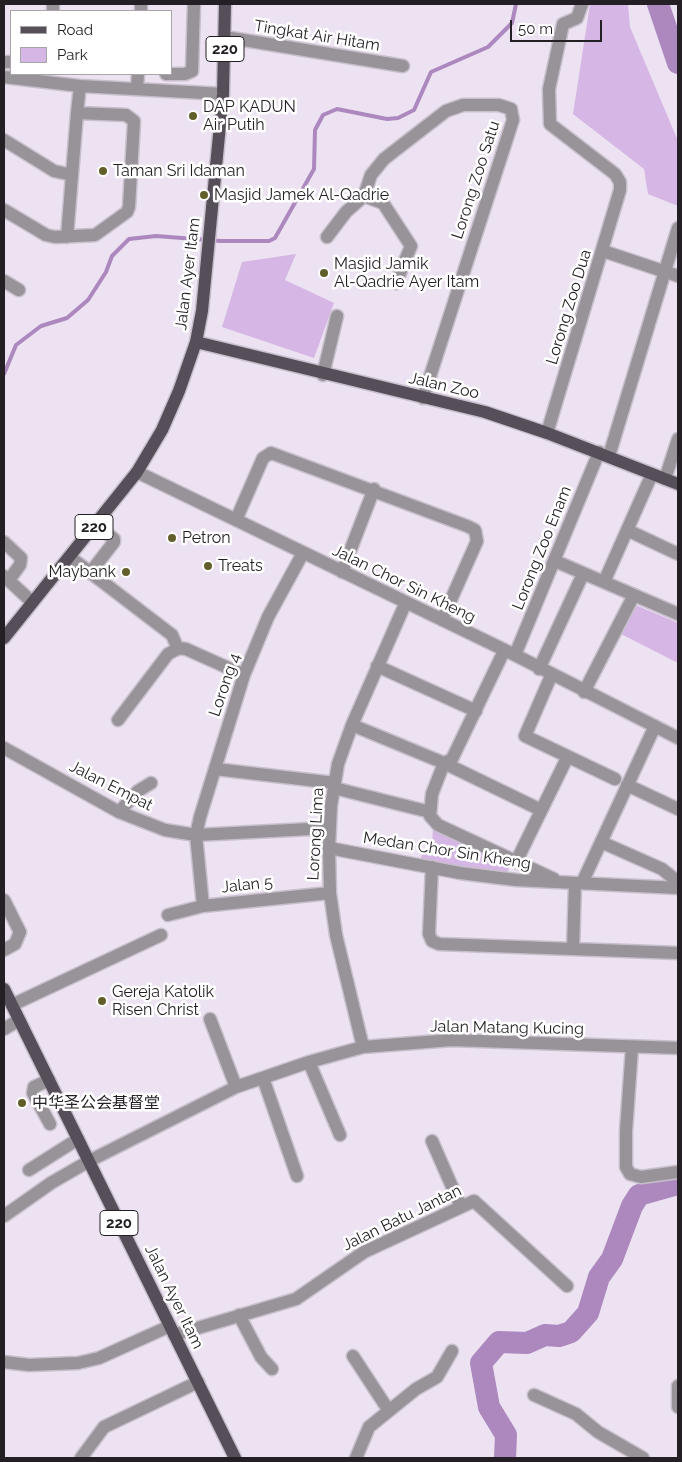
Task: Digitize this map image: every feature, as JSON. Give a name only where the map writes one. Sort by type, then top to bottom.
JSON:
[{"type":"main road","name":"Jalan Ayer Itam","points":[[4,638],[137,472],[171,412],[196,342],[202,311],[208,256],[223,94],[225,4]]},
{"type":"main road","name":"Jalan Zoo","points":[[196,342],[323,375],[485,412],[604,454],[678,484]]},
{"type":"main road","name":"Jalan Ayer Itam","points":[[4,988],[235,1458]]},
{"type":"street","points":[[172,74],[185,74],[192,71],[194,4]]},
{"type":"street","name":"Lorong Zoo Dua","points":[[547,433],[620,190],[620,182],[615,174],[550,124],[549,89],[563,24],[577,18],[582,4]]},
{"type":"street","name":"Tingkat Air Hitam","points":[[225,38],[403,66]]},
{"type":"street","points":[[137,89],[138,75]]},
{"type":"street","points":[[4,77],[51,78],[80,86],[223,94]]},
{"type":"street","points":[[67,237],[80,86]]},
{"type":"street","name":"Lorong Zoo Satu","points":[[364,196],[370,175],[384,159],[446,111],[463,105],[499,105],[506,106],[513,114],[513,120],[423,398]]},
{"type":"street","points":[[4,210],[46,235],[67,237],[98,234],[126,212],[129,207],[136,127],[132,117],[126,115],[77,113]]},
{"type":"street","points":[[4,140],[56,172],[72,175]]},
{"type":"street","points":[[327,237],[346,212],[364,196],[383,203],[411,246],[396,283]]},
{"type":"street","name":"Lorong Zoo Enam","points":[[430,812],[432,794],[444,763],[452,759],[476,711],[510,653],[604,454],[678,228]]},
{"type":"street","points":[[603,251],[678,276]]},
{"type":"street","points":[[4,281],[19,290]]},
{"type":"street","points":[[323,375],[337,316]]},
{"type":"street","points":[[665,479],[678,439]]},
{"type":"street","points":[[236,520],[263,458],[271,453],[467,526],[478,533],[477,541],[442,620]]},
{"type":"street","name":"Jalan Chor Sin Kheng","points":[[137,472],[510,653],[551,676],[678,738]]},
{"type":"street","points":[[604,582],[652,474]]},
{"type":"street","points":[[342,572],[374,490]]},
{"type":"street","points":[[90,573],[114,542],[114,539],[96,525]]},
{"type":"street","points":[[627,530],[678,554]]},
{"type":"street","points":[[4,542],[21,558],[20,565],[6,578],[32,602]]},
{"type":"street","name":"Lorong 4","points":[[196,835],[244,675],[268,617],[303,553]]},
{"type":"street","points":[[70,557],[172,635],[178,649]]},
{"type":"street","points":[[555,561],[678,614]]},
{"type":"street","points":[[539,669],[582,574]]},
{"type":"street","points":[[584,692],[634,595]]},
{"type":"street","name":"Lorong Lima","points":[[362,1048],[336,935],[330,893],[329,848],[334,785],[338,764],[352,725],[406,602]]},
{"type":"street","points":[[118,720],[168,654],[178,649],[186,649],[244,675]]},
{"type":"street","points":[[377,666],[476,711]]},
{"type":"street","points":[[551,676],[525,736],[567,758],[615,779]]},
{"type":"street","points":[[352,725],[444,763],[541,810]]},
{"type":"street","points":[[573,949],[578,884],[601,842],[655,726]]},
{"type":"street","name":"Jalan Empat","points":[[4,748],[119,812],[165,830],[196,835],[330,828]]},
{"type":"street","points":[[516,862],[567,758]]},
{"type":"street","points":[[215,769],[334,785],[430,812]]},
{"type":"street","points":[[119,812],[138,791],[152,783]]},
{"type":"street","points":[[627,785],[678,809]]},
{"type":"street","name":"Medan Chor Sin Kheng","points":[[430,812],[433,821],[438,825],[561,883]]},
{"type":"street","points":[[196,835],[203,906]]},
{"type":"street","points":[[601,842],[662,869],[678,882]]},
{"type":"street","name":"Medan Chor Sin Kheng","points":[[329,848],[516,880],[678,888]]},
{"type":"street","points":[[432,867],[429,934],[432,941],[439,944],[678,952]]},
{"type":"street","name":"Jalan 5","points":[[168,915],[203,906],[330,893]]},
{"type":"street","points":[[4,900],[20,932],[16,944],[4,950]]},
{"type":"street","points":[[12,1005],[161,935]]},
{"type":"street","points":[[210,1019],[236,1087]]},
{"type":"street","points":[[4,1029],[20,1020]]},
{"type":"street","name":"Jalan Matang Kucing","points":[[4,1216],[51,1183],[89,1161],[236,1087],[309,1062],[362,1048],[452,1040],[678,1048]]},
{"type":"street","points":[[632,1047],[626,1132],[626,1167],[630,1174],[641,1177],[678,1172]]},
{"type":"street","points":[[309,1062],[340,1135]]},
{"type":"street","points":[[263,1078],[297,1176]]},
{"type":"street","points":[[49,1080],[34,1087],[33,1093],[50,1124]]},
{"type":"street","points":[[29,1170],[78,1138]]},
{"type":"street","points":[[432,1141],[461,1206]]},
{"type":"street","name":"Jalan Batu Jantan","points":[[4,1362],[29,1365],[78,1363],[100,1358],[172,1330],[239,1315],[296,1298],[364,1252],[474,1201],[568,1286]]},
{"type":"street","points":[[239,1315],[261,1357],[272,1369]]},
{"type":"street","points":[[356,1458],[366,1431],[416,1389],[437,1377],[452,1351]]},
{"type":"street","points":[[353,1356],[389,1411]]},
{"type":"street","points":[[82,1458],[104,1427],[198,1382]]},
{"type":"street","points":[[678,1386],[678,1407]]},
{"type":"street","points":[[534,1395],[576,1414],[598,1432],[643,1458]]},
{"type":"green space","points":[[590,4],[628,4],[630,27],[678,141],[678,206],[648,194],[644,169],[573,114]]},
{"type":"green space","points":[[296,254],[285,280],[334,303],[314,358],[222,327],[242,262]]},
{"type":"green space","points":[[633,604],[678,623],[678,663],[619,633]]},
{"type":"green space","points":[[433,826],[506,864],[509,868],[507,874],[421,860],[422,849],[432,850]]},
{"type":"waterway","points":[[4,374],[16,345],[41,326],[67,318],[88,300],[106,272],[112,256],[129,239],[156,236],[221,241],[269,241],[275,238],[314,169],[315,130],[323,115],[337,109],[387,119],[398,118],[414,110],[431,72],[488,47],[512,23],[516,4]]},
{"type":"waterway","points":[[658,4],[678,63]]},
{"type":"waterway","points":[[505,1458],[506,1435],[489,1407],[481,1363],[499,1342],[527,1343],[545,1335],[559,1336],[571,1332],[588,1313],[599,1277],[612,1259],[632,1206],[639,1195],[678,1184]]},
{"type":"place","name":"DAP KADUN Air Putih","points":[[193,116]]},
{"type":"place","name":"Taman Sri Idaman","points":[[103,171]]},
{"type":"place","name":"Masjid Jamek Al-Qadrie","points":[[204,195]]},
{"type":"place","name":"Masjid Jamik Al-Qadrie Ayer Itam","points":[[324,273]]},
{"type":"place","name":"Petron","points":[[172,538]]},
{"type":"place","name":"Treats","points":[[208,566]]},
{"type":"place","name":"Maybank","points":[[126,572]]},
{"type":"place","name":"Gereja Katolik Risen Christ","points":[[102,1001]]},
{"type":"place","name":"中华圣公会基督堂","points":[[22,1103]]}]
